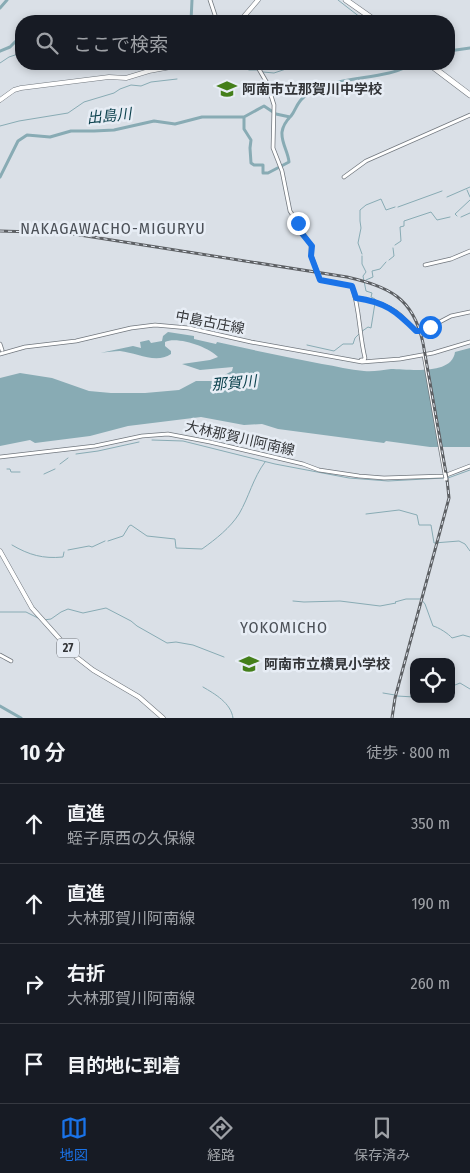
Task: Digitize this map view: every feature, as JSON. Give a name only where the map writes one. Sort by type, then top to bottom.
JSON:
[{"type":"highway","points":[[344,0],[363,15]]},
{"type":"highway","points":[[344,0],[367,15]]},
{"type":"highway","points":[[438,70],[470,93]]},
{"type":"main road","points":[[210,0],[215,15]]},
{"type":"main road","points":[[245,15],[258,0]]},
{"type":"main road","points":[[0,100],[14,90],[22,88],[108,77],[126,78],[154,70]]},
{"type":"main road","points":[[259,70],[267,83],[274,105],[273,148],[280,166],[291,213],[299,225],[300,231],[311,245],[311,256],[320,280],[352,286],[356,298],[365,359],[356,362]]},
{"type":"main road","points":[[344,177],[366,161],[470,115]]},
{"type":"main road","points":[[425,265],[470,252]]},
{"type":"main road","points":[[356,298],[387,307],[400,315],[417,331],[430,327],[451,316],[470,312]]},
{"type":"main road","name":"中島古庄線","points":[[1,352],[76,341],[131,328],[163,325],[189,328],[356,362]]},
{"type":"main road","points":[[356,362],[388,361],[425,355],[470,342]]},
{"type":"main road","points":[[0,344],[1,352]]},
{"type":"main road","points":[[425,355],[446,475]]},
{"type":"main road","name":"大林那賀川阿南線","points":[[0,456],[95,446],[142,436],[168,434],[302,464],[318,470],[344,474],[384,478],[446,475],[470,466]]},
{"type":"main road","name":"27","points":[[0,551],[32,608],[75,656],[93,670],[139,697],[163,718]]},
{"type":"main road","points":[[0,655],[11,661]]},
{"type":"water","name":"那賀川","points":[[168,332],[194,336],[194,339],[216,344],[217,342],[353,370],[367,371],[438,368],[452,360],[455,352],[470,348],[470,447],[430,447],[386,441],[384,443],[278,429],[262,424],[244,425],[201,417],[128,426],[90,436],[35,443],[30,440],[0,446],[0,378],[20,373],[52,378],[89,391],[145,393],[179,390],[196,381],[213,381],[232,371],[233,367],[200,370],[182,364],[218,357],[200,346],[185,341],[165,342],[165,346],[171,351],[171,354],[159,358],[120,351],[100,353],[133,346],[141,348],[140,342],[149,340],[151,343],[162,341],[163,336]]},
{"type":"waterway","points":[[0,8],[7,0]]},
{"type":"waterway","points":[[191,15],[192,0]]},
{"type":"waterway","points":[[338,0],[357,15]]},
{"type":"waterway","points":[[0,51],[10,47],[15,42]]},
{"type":"waterway","name":"出島川","points":[[455,50],[470,48]]},
{"type":"waterway","points":[[0,63],[15,55]]},
{"type":"waterway","points":[[249,70],[257,70]]},
{"type":"waterway","points":[[263,72],[274,73],[283,70]]},
{"type":"waterway","name":"出島川","points":[[244,117],[244,129],[251,140],[251,163],[263,165],[263,173],[268,173],[289,162],[282,130],[304,97],[323,86],[399,70]]},
{"type":"waterway","points":[[0,126],[68,113],[84,102],[114,93],[131,85],[141,86],[151,82],[177,79]]},
{"type":"waterway","name":"出島川","points":[[0,177],[18,141],[27,135],[50,137],[71,131],[114,130],[154,121],[175,124],[202,117],[244,117],[264,106],[276,114],[290,117]]},
{"type":"waterway","points":[[447,197],[470,187]]},
{"type":"waterway","points":[[467,190],[470,197]]},
{"type":"waterway","points":[[398,207],[442,191]]},
{"type":"waterway","points":[[362,254],[358,243],[361,228],[360,210],[366,205],[381,199],[386,210],[395,207]]},
{"type":"waterway","points":[[457,216],[455,214],[470,200]]},
{"type":"waterway","points":[[395,245],[401,241],[400,227],[404,226],[404,221],[431,212],[437,220],[450,217]]},
{"type":"waterway","points":[[461,217],[470,213]]},
{"type":"waterway","points":[[389,260],[394,256],[393,248]]},
{"type":"waterway","points":[[362,256],[362,264],[366,272],[363,276],[366,291],[372,293],[371,297],[376,301]]},
{"type":"waterway","points":[[366,280],[373,277],[372,271],[380,269],[386,262]]},
{"type":"waterway","points":[[361,332],[368,327],[371,328],[375,303]]},
{"type":"waterway","points":[[307,345],[334,351],[343,344],[353,344],[359,334]]},
{"type":"waterway","points":[[152,440],[183,441],[275,464],[349,478],[388,481],[444,478]]},
{"type":"waterway","points":[[76,454],[139,442]]},
{"type":"waterway","points":[[60,464],[68,458]]},
{"type":"waterway","points":[[108,541],[123,536],[131,525],[147,536],[175,539],[176,548],[202,549],[222,533],[239,514],[257,474],[265,462]]},
{"type":"waterway","points":[[7,469],[10,469],[11,472],[20,472]]},
{"type":"waterway","points":[[44,474],[55,469]]},
{"type":"waterway","points":[[448,478],[470,470]]},
{"type":"waterway","points":[[366,514],[399,510],[417,515],[419,525],[431,525],[434,543],[459,541],[465,544],[470,551]]},
{"type":"waterway","points":[[68,550],[92,547],[105,541]]},
{"type":"waterway","points":[[12,545],[30,554],[43,557],[63,557],[64,552]]},
{"type":"waterway","points":[[293,601],[340,601],[380,606],[406,599],[421,599],[425,604],[433,626],[452,638],[463,635],[470,637]]},
{"type":"waterway","points":[[44,620],[51,619],[68,609],[83,613],[106,608],[167,643],[176,642],[193,645],[224,657]]},
{"type":"waterway","points":[[0,612],[26,612],[40,619]]},
{"type":"waterway","points":[[455,685],[460,683],[470,689]]},
{"type":"waterway","points":[[203,687],[226,703],[233,718]]},
{"type":"waterway","points":[[383,693],[395,695]]},
{"type":"waterway","points":[[397,696],[410,697]]},
{"type":"waterway","points":[[0,706],[21,718]]},
{"type":"railway","points":[[0,231],[67,233],[347,277],[387,290],[406,305],[419,327],[423,343],[449,498],[395,698],[392,718]]},
{"type":"place","name":"阿南市立那賀川中学校","points":[[227,89]]},
{"type":"place","name":"阿南市立横見小学校","points":[[249,664]]},
{"type":"district","name":"NAKAGAWACHO-MIGURYU","points":[[113,228]]},
{"type":"district","name":"YOKOMICHO","points":[[284,627]]},
{"type":"route","points":[[298,223],[300,231],[312,246],[311,256],[320,280],[352,286],[356,298],[387,307],[400,315],[416,331],[430,327]]}]
